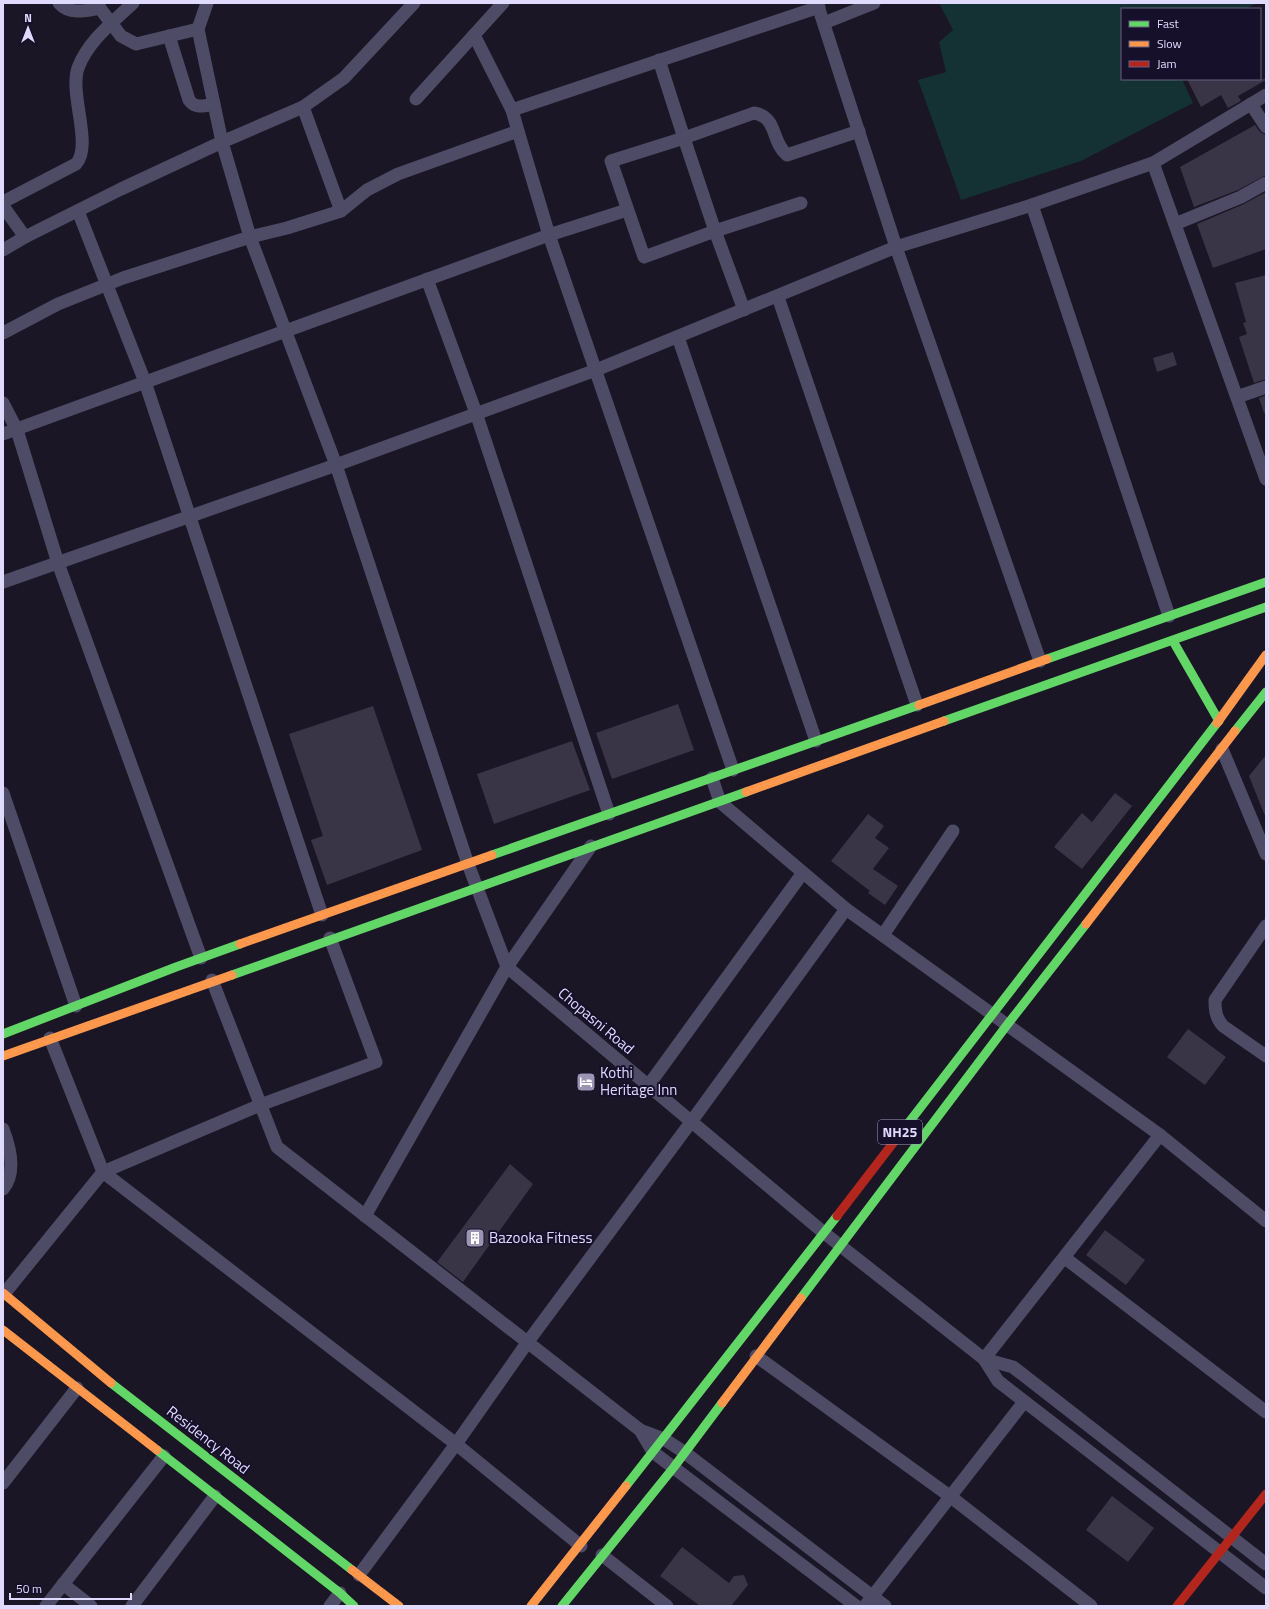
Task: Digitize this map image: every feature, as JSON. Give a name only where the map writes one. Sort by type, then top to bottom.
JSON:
[{"type":"main road","points":[[3,1034],[201,958],[1266,582]]},
{"type":"main road","points":[[3,1056],[330,938],[720,802],[1266,607]]},
{"type":"main road","points":[[1173,641],[1218,721]]},
{"type":"main road","name":"NH25","points":[[531,1606],[581,1546],[664,1439],[990,1014],[1218,721],[1266,655]]},
{"type":"main road","name":"NH25","points":[[562,1606],[674,1467],[756,1356],[1007,1025],[1266,692]]},
{"type":"main road","name":"Residency Road","points":[[3,1294],[130,1398],[399,1606]]},
{"type":"main road","points":[[3,1330],[340,1593],[354,1606]]},
{"type":"main road","points":[[1177,1606],[1266,1494]]},
{"type":"street","points":[[59,3],[65,9],[73,11],[98,6],[121,36],[136,44],[198,29],[207,3]]},
{"type":"street","points":[[3,202],[76,164],[81,158],[82,145],[76,81],[77,75],[85,56],[111,22],[133,3]]},
{"type":"street","points":[[3,250],[78,210],[222,142],[303,107],[344,78],[414,3]]},
{"type":"street","points":[[416,99],[503,3]]},
{"type":"street","points":[[824,23],[874,3]]},
{"type":"street","points":[[512,110],[818,5],[896,247],[1040,661]]},
{"type":"street","name":"Chopasni Road","points":[[198,29],[222,142],[250,236],[336,465],[468,864],[507,967],[840,1246],[984,1359]]},
{"type":"street","points":[[474,35],[512,110],[549,235],[733,770]]},
{"type":"street","points":[[169,36],[189,100],[192,105],[198,106],[214,104]]},
{"type":"street","points":[[659,60],[715,231],[744,310]]},
{"type":"street","points":[[3,582],[336,465],[596,370],[778,297],[896,247],[1032,205],[1153,163],[1266,95]]},
{"type":"street","points":[[1251,104],[1266,127]]},
{"type":"street","points":[[303,107],[341,211]]},
{"type":"street","points":[[801,203],[715,231],[644,258],[611,162],[754,113],[762,115],[769,120],[781,150],[787,155],[859,132]]},
{"type":"street","points":[[3,333],[58,304],[108,284],[250,236],[287,228],[341,211],[367,190],[398,174],[518,131]]},
{"type":"street","points":[[1153,163],[1266,479]]},
{"type":"street","points":[[1175,224],[1242,197],[1266,183]]},
{"type":"street","points":[[1032,205],[1169,616]]},
{"type":"street","points":[[3,206],[25,237]]},
{"type":"street","points":[[78,210],[145,382],[322,915]]},
{"type":"street","points":[[3,434],[549,235],[627,210]]},
{"type":"street","points":[[427,279],[476,413],[609,814]]},
{"type":"street","points":[[778,297],[917,705]]},
{"type":"street","points":[[678,337],[816,741]]},
{"type":"street","points":[[1237,397],[1266,387]]},
{"type":"street","points":[[3,403],[17,430],[58,562],[201,958]]},
{"type":"street","points":[[1222,749],[1266,854]]},
{"type":"street","points":[[712,778],[720,802],[802,874],[846,909],[990,1014],[1160,1135],[1266,1221]]},
{"type":"street","points":[[3,793],[76,1006]]},
{"type":"street","points":[[883,935],[953,831]]},
{"type":"street","points":[[366,1216],[507,967],[591,846]]},
{"type":"street","points":[[648,1086],[802,874]]},
{"type":"street","points":[[359,1575],[456,1444],[527,1343],[691,1122],[846,909]]},
{"type":"street","points":[[1266,926],[1215,1000],[1215,1010],[1218,1020],[1223,1026],[1266,1056]]},
{"type":"street","points":[[3,1294],[103,1172],[260,1105],[376,1062],[330,938]]},
{"type":"street","points":[[212,980],[277,1147],[640,1430],[664,1439],[684,1452],[869,1601],[885,1606]]},
{"type":"street","points":[[50,1038],[103,1172],[456,1444],[581,1546]]},
{"type":"street","points":[[3,1129],[9,1143],[11,1157],[10,1172],[3,1189]]},
{"type":"street","points":[[984,1359],[1065,1258],[1160,1135]]},
{"type":"street","points":[[1065,1258],[1266,1412]]},
{"type":"street","points":[[756,1356],[950,1497],[1091,1606]]},
{"type":"street","points":[[984,1359],[998,1382],[1266,1588]]},
{"type":"street","points":[[984,1359],[1013,1367],[1266,1564]]},
{"type":"street","points":[[3,1483],[77,1388]]},
{"type":"street","points":[[869,1601],[1024,1402]]},
{"type":"street","points":[[640,1430],[653,1452],[856,1606]]},
{"type":"street","points":[[46,1606],[164,1456]]},
{"type":"street","points":[[132,1606],[215,1496]]},
{"type":"street","points":[[602,1556],[667,1606]]},
{"type":"street","points":[[63,1584],[91,1606]]},
{"type":"street","points":[[330,1606],[340,1593]]},
{"type":"green space","points":[[939,3],[1257,3],[1247,8],[1121,8],[1121,80],[1182,80],[1193,103],[1081,161],[961,200],[918,80],[946,72],[939,42],[953,30]]},
{"type":"building","points":[[1266,79],[1238,96],[1241,101],[1228,108],[1221,95],[1201,107],[1188,80]]},
{"type":"building","points":[[1255,125],[1260,132],[1266,135],[1266,175],[1238,190],[1194,207],[1180,167]]},
{"type":"building","points":[[1266,192],[1266,249],[1213,268],[1197,224],[1244,204]]},
{"type":"building","points":[[1266,275],[1266,379],[1254,383],[1239,337],[1247,334],[1243,323],[1246,322],[1235,283]]},
{"type":"building","points":[[1173,352],[1177,365],[1157,372],[1153,358]]},
{"type":"building","points":[[1266,395],[1266,412],[1264,413],[1259,398]]},
{"type":"building","points":[[678,704],[694,750],[612,779],[596,733]]},
{"type":"building","points":[[373,706],[422,850],[327,885],[311,840],[323,836],[289,734]]},
{"type":"building","points":[[572,741],[590,790],[494,824],[477,774]]},
{"type":"building","points":[[1266,755],[1266,816],[1265,816],[1249,776]]},
{"type":"building","points":[[1115,793],[1132,806],[1082,869],[1054,847],[1082,813],[1092,822]]},
{"type":"building","points":[[868,814],[884,826],[875,838],[889,848],[873,869],[898,886],[885,905],[868,893],[870,891],[831,861]]},
{"type":"building","points":[[1188,1029],[1226,1057],[1205,1085],[1167,1057]]},
{"type":"building","name":"Bazooka Fitness","points":[[510,1164],[533,1184],[463,1282],[437,1262]]},
{"type":"building","points":[[1105,1230],[1145,1260],[1126,1285],[1086,1255]]},
{"type":"building","points":[[1112,1496],[1154,1528],[1128,1562],[1086,1530]]},
{"type":"building","points":[[682,1547],[729,1583],[734,1576],[744,1575],[748,1585],[731,1606],[700,1606],[660,1576]]},
{"type":"traffic: fast","points":[[1047,659],[1266,582]]},
{"type":"traffic: fast","points":[[944,721],[1266,607]]},
{"type":"traffic: fast","points":[[1173,641],[1219,721]]},
{"type":"traffic: fast","points":[[1235,731],[1266,692]]},
{"type":"traffic: fast","points":[[492,855],[919,705]]},
{"type":"traffic: fast","points":[[900,1134],[1217,723]]},
{"type":"traffic: fast","points":[[232,975],[746,792]]},
{"type":"traffic: fast","points":[[801,1298],[1007,1025],[1086,924]]},
{"type":"traffic: fast","points":[[3,1034],[176,967],[240,944]]},
{"type":"traffic: fast","points":[[626,1486],[837,1216]]},
{"type":"traffic: fast","points":[[111,1383],[352,1570]]},
{"type":"traffic: fast","points":[[562,1606],[674,1467],[722,1403]]},
{"type":"traffic: fast","points":[[157,1450],[340,1593],[354,1606]]},
{"type":"traffic: slow","points":[[1217,723],[1266,655]]},
{"type":"traffic: slow","points":[[919,705],[1047,659]]},
{"type":"traffic: slow","points":[[746,792],[944,721]]},
{"type":"traffic: slow","points":[[1086,924],[1235,731]]},
{"type":"traffic: slow","points":[[240,944],[492,855]]},
{"type":"traffic: slow","points":[[3,1056],[232,975]]},
{"type":"traffic: slow","points":[[3,1293],[111,1383]]},
{"type":"traffic: slow","points":[[722,1403],[801,1298]]},
{"type":"traffic: slow","points":[[3,1330],[157,1450]]},
{"type":"traffic: slow","points":[[531,1606],[626,1486]]},
{"type":"traffic: slow","points":[[352,1570],[399,1606]]},
{"type":"traffic: jam","points":[[837,1216],[900,1134]]},
{"type":"traffic: jam","points":[[1177,1606],[1266,1494]]},
{"type":"place","name":"Kothi Heritage Inn","points":[[586,1082]]},
{"type":"place","name":"Bazooka Fitness","points":[[475,1238]]}]
